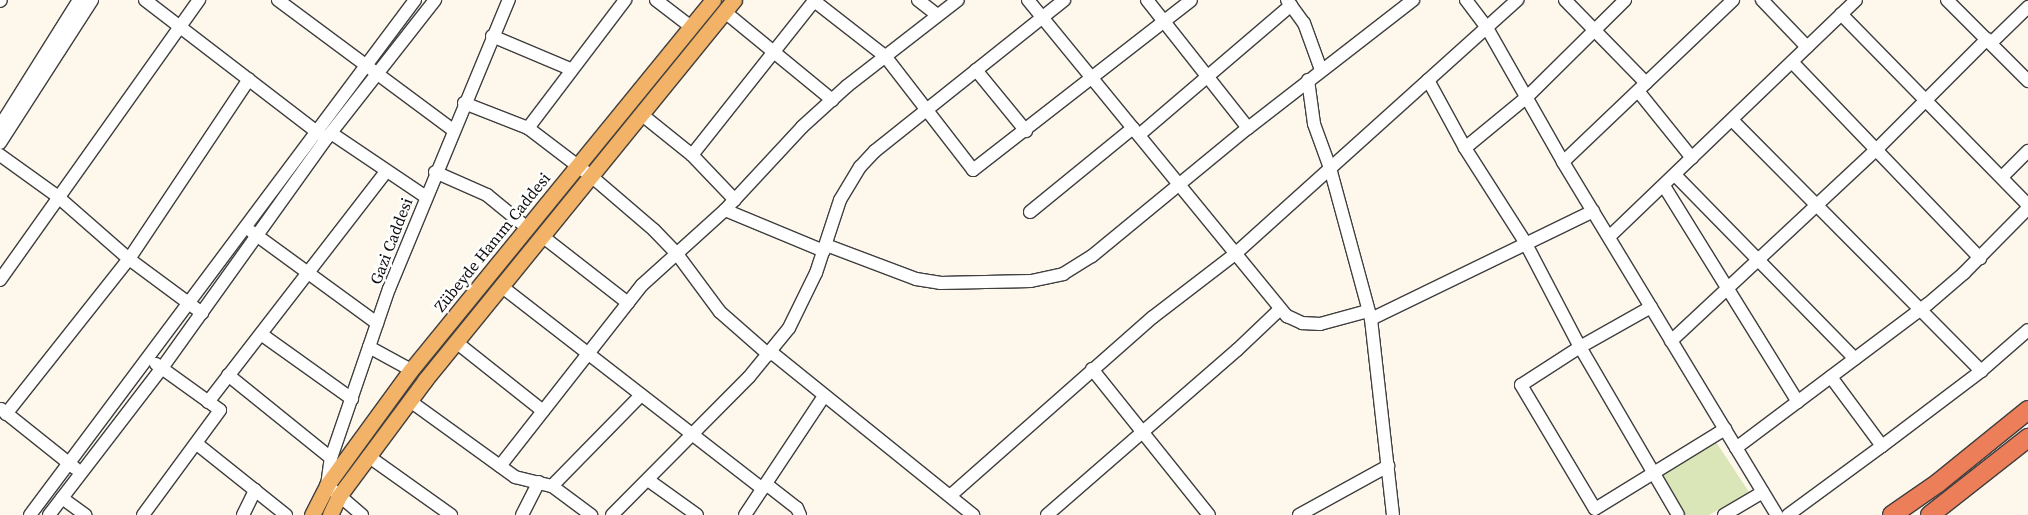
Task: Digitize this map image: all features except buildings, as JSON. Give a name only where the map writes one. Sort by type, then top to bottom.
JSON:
[{"type":"highway","points":[[1892,515],[1938,483],[2028,410]]},
{"type":"highway","points":[[1930,515],[2028,438]]},
{"type":"main road","name":"Zübeyde Hanım Caddesi","points":[[312,515],[327,485],[411,370],[575,166],[713,0]]},
{"type":"main road","points":[[330,515],[340,496],[368,456],[456,342],[729,6]]},
{"type":"street","points":[[0,126],[79,0]]},
{"type":"street","points":[[0,144],[92,0]]},
{"type":"street","points":[[145,0],[315,130],[329,136],[426,197]]},
{"type":"street","points":[[0,280],[34,237],[57,196],[199,0]]},
{"type":"street","points":[[278,0],[453,130]]},
{"type":"street","points":[[49,515],[162,368],[329,136],[435,0]]},
{"type":"street","name":"Gazi Caddesi","points":[[327,485],[331,458],[377,323],[435,172],[509,0]]},
{"type":"street","points":[[528,128],[570,69],[625,0]]},
{"type":"street","points":[[656,0],[691,27]]},
{"type":"street","points":[[692,155],[814,0],[886,56],[973,170],[1094,78],[1191,0]]},
{"type":"street","points":[[918,0],[937,15]]},
{"type":"street","points":[[500,466],[642,285],[725,210],[832,100],[958,0]]},
{"type":"street","points":[[1028,0],[1094,78],[1177,185],[1280,309],[1294,320],[1310,325],[1370,315],[1593,211]]},
{"type":"street","points":[[612,515],[692,436],[770,354],[789,328],[825,248],[840,200],[860,167],[926,110],[1064,0]]},
{"type":"street","points":[[1147,0],[1248,128]]},
{"type":"street","points":[[725,210],[825,248],[928,282],[953,284],[1042,280],[1063,274],[1083,263],[1308,80],[1413,0]]},
{"type":"street","points":[[1466,0],[1487,28],[1563,162],[1777,515]]},
{"type":"street","points":[[951,495],[1153,316],[1236,254],[1517,0]]},
{"type":"street","points":[[1565,0],[1595,30],[1642,87],[1692,158]]},
{"type":"street","points":[[1465,148],[1527,98],[1625,0]]},
{"type":"street","points":[[1563,162],[1733,0]]},
{"type":"street","points":[[1762,0],[1807,48]]},
{"type":"street","points":[[1609,237],[1856,0]]},
{"type":"street","points":[[1947,0],[2028,81]]},
{"type":"street","points":[[30,515],[148,358],[187,300],[365,65],[411,1]]},
{"type":"street","points":[[1030,212],[1207,76],[1294,3],[1304,23],[1322,70]]},
{"type":"street","points":[[729,6],[775,51],[832,100]]},
{"type":"street","points":[[1671,341],[1876,150],[1925,100],[2028,7]]},
{"type":"street","points":[[1736,448],[1922,309],[1980,258],[2028,207],[2002,177],[1841,14]]},
{"type":"street","points":[[492,36],[570,69]]},
{"type":"street","points":[[1792,62],[1980,258]]},
{"type":"street","points":[[976,70],[1026,131]]},
{"type":"street","points":[[81,472],[3,412],[129,259],[249,79]]},
{"type":"street","points":[[1308,80],[1314,124],[1330,168],[1370,315],[1393,515]]},
{"type":"street","points":[[1428,80],[1465,148],[1525,242],[1580,347],[1678,515]]},
{"type":"street","points":[[464,104],[528,128],[575,166],[591,176],[677,254],[720,312],[770,354],[951,495],[973,515]]},
{"type":"street","points":[[641,114],[692,155],[735,200]]},
{"type":"street","points":[[1732,120],[1816,206],[1922,309],[1981,371]]},
{"type":"street","points":[[2002,177],[2028,151]]},
{"type":"street","points":[[0,155],[57,196],[129,259],[187,300],[202,313]]},
{"type":"street","points":[[208,402],[386,172]]},
{"type":"street","points":[[435,172],[487,195],[526,227]]},
{"type":"street","points":[[1675,175],[1855,359]]},
{"type":"street","points":[[1664,186],[1798,402]]},
{"type":"street","points":[[244,226],[308,275],[377,323]]},
{"type":"street","points":[[542,236],[628,303]]},
{"type":"street","points":[[501,286],[692,436],[797,508],[800,515]]},
{"type":"street","points":[[1651,308],[1580,347],[1521,385],[1595,510],[1725,429]]},
{"type":"street","points":[[1047,515],[1237,350],[1280,309]]},
{"type":"street","points":[[1788,515],[1981,371],[2028,330]]},
{"type":"street","points":[[261,334],[352,399]]},
{"type":"street","points":[[456,342],[543,411]]},
{"type":"street","points":[[369,347],[411,370]]},
{"type":"street","points":[[145,514],[198,444],[220,410],[148,358]]},
{"type":"street","points":[[1092,369],[1208,515]]},
{"type":"street","points":[[228,374],[331,458]]},
{"type":"street","points":[[1831,377],[1882,446]]},
{"type":"street","points":[[552,486],[640,396]]},
{"type":"street","points":[[745,515],[824,396]]},
{"type":"street","points":[[410,401],[515,476],[552,486],[591,515]]},
{"type":"street","points":[[198,444],[286,515]]},
{"type":"street","points":[[368,456],[451,515]]},
{"type":"street","points":[[1299,515],[1388,466]]},
{"type":"street","points":[[648,480],[696,515]]},
{"type":"street","points":[[522,515],[539,482]]},
{"type":"street","points":[[327,485],[362,515]]},
{"type":"street","points":[[243,515],[255,490]]},
{"type":"street","points":[[1724,515],[1763,492]]},
{"type":"street","points":[[62,498],[85,515]]},
{"type":"green space","points":[[1716,442],[1749,492],[1709,515],[1685,515],[1661,474]]}]
